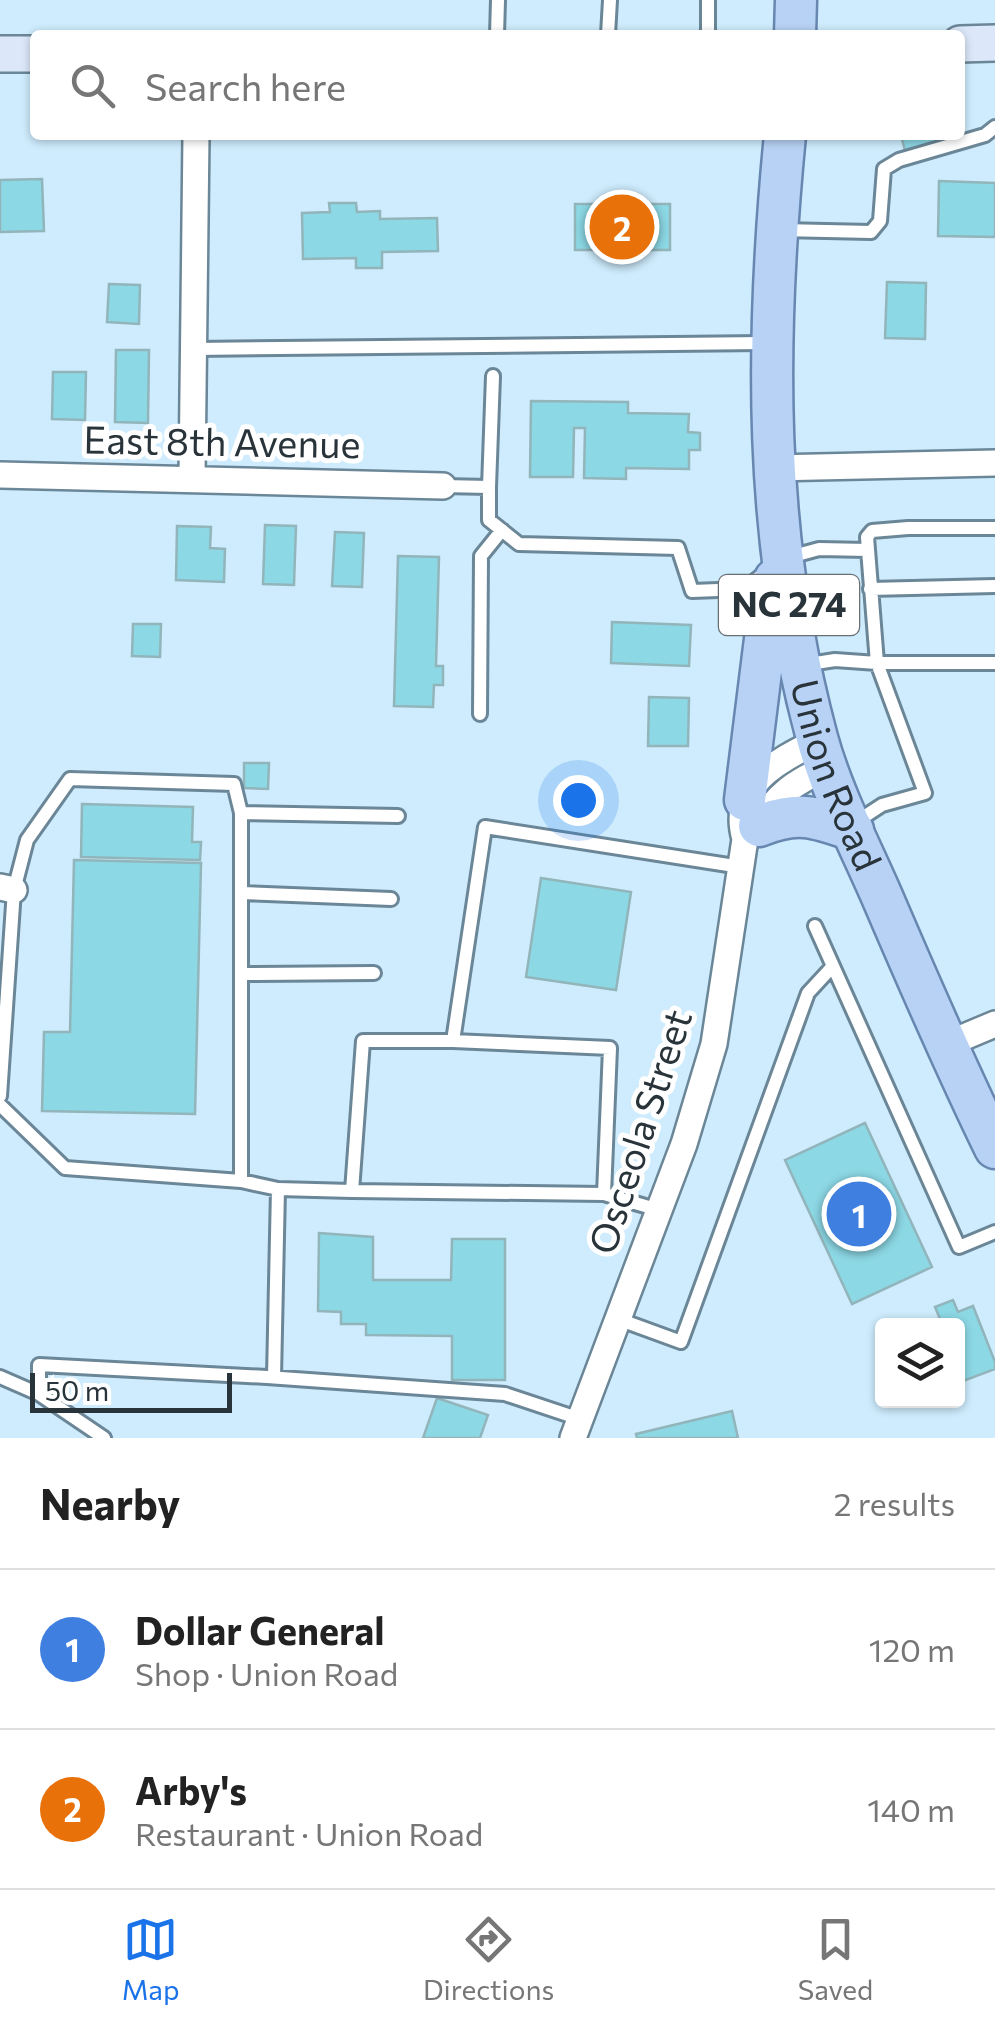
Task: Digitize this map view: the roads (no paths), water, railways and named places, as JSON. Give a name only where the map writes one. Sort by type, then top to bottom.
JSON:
[{"type":"main road","points":[[795,30],[796,0]]},
{"type":"main road","points":[[965,44],[995,43]]},
{"type":"main road","points":[[0,54],[30,54]]},
{"type":"main road","name":"Union Road","points":[[785,140],[773,344],[772,468],[780,560],[800,666],[823,754],[852,827],[945,1045],[995,1148]]},
{"type":"main road","points":[[780,560],[770,600],[750,822],[784,816],[816,818],[852,827]]},
{"type":"street","points":[[192,478],[196,140]]},
{"type":"street","points":[[772,468],[995,463]]},
{"type":"street","name":"East 8th Avenue","points":[[0,475],[443,486]]},
{"type":"street","points":[[750,822],[772,766],[823,754]]},
{"type":"street","name":"Osceola Street","points":[[576,1429],[659,1210],[714,1044],[750,822]]},
{"type":"street","points":[[945,1045],[995,1024]]},
{"type":"lane","points":[[497,30],[498,0]]},
{"type":"lane","points":[[608,30],[610,0]]},
{"type":"lane","points":[[708,0],[708,30]]},
{"type":"lane","points":[[779,230],[871,232],[880,220],[884,169],[899,160],[985,135],[995,127]]},
{"type":"lane","points":[[194,349],[773,344]]},
{"type":"lane","points":[[493,376],[489,520],[519,544],[678,548],[692,590],[744,589],[780,560],[819,549],[868,550]]},
{"type":"lane","points":[[443,486],[488,487]]},
{"type":"lane","points":[[852,827],[882,806],[926,793],[877,663],[867,537],[872,531],[995,528]]},
{"type":"lane","points":[[480,714],[480,556],[502,530]]},
{"type":"lane","points":[[870,589],[995,586]]},
{"type":"lane","points":[[800,666],[835,660],[995,663]]},
{"type":"lane","points":[[0,1096],[7,889],[27,840],[70,779],[234,784],[241,813],[241,1181]]},
{"type":"lane","points":[[241,813],[398,816]]},
{"type":"lane","points":[[454,1041],[485,827],[742,867]]},
{"type":"lane","points":[[241,894],[392,899]]},
{"type":"lane","points":[[815,926],[959,1247],[995,1232]]},
{"type":"lane","points":[[618,1319],[680,1342],[808,993],[833,966]]},
{"type":"lane","points":[[241,974],[374,973]]},
{"type":"lane","points":[[352,1191],[363,1041],[454,1041],[610,1048],[604,1194]]},
{"type":"lane","points":[[0,1104],[65,1168],[241,1181],[278,1189],[604,1194],[659,1210]]},
{"type":"lane","points":[[274,1377],[278,1189]]},
{"type":"lane","points":[[39,1394],[38,1365],[274,1377],[506,1394],[576,1429]]},
{"type":"lane","points":[[0,1377],[39,1394],[104,1438]]},
{"type":"place","name":"Arby's","points":[[622,227]]},
{"type":"place","name":"Dollar General","points":[[859,1214]]}]
